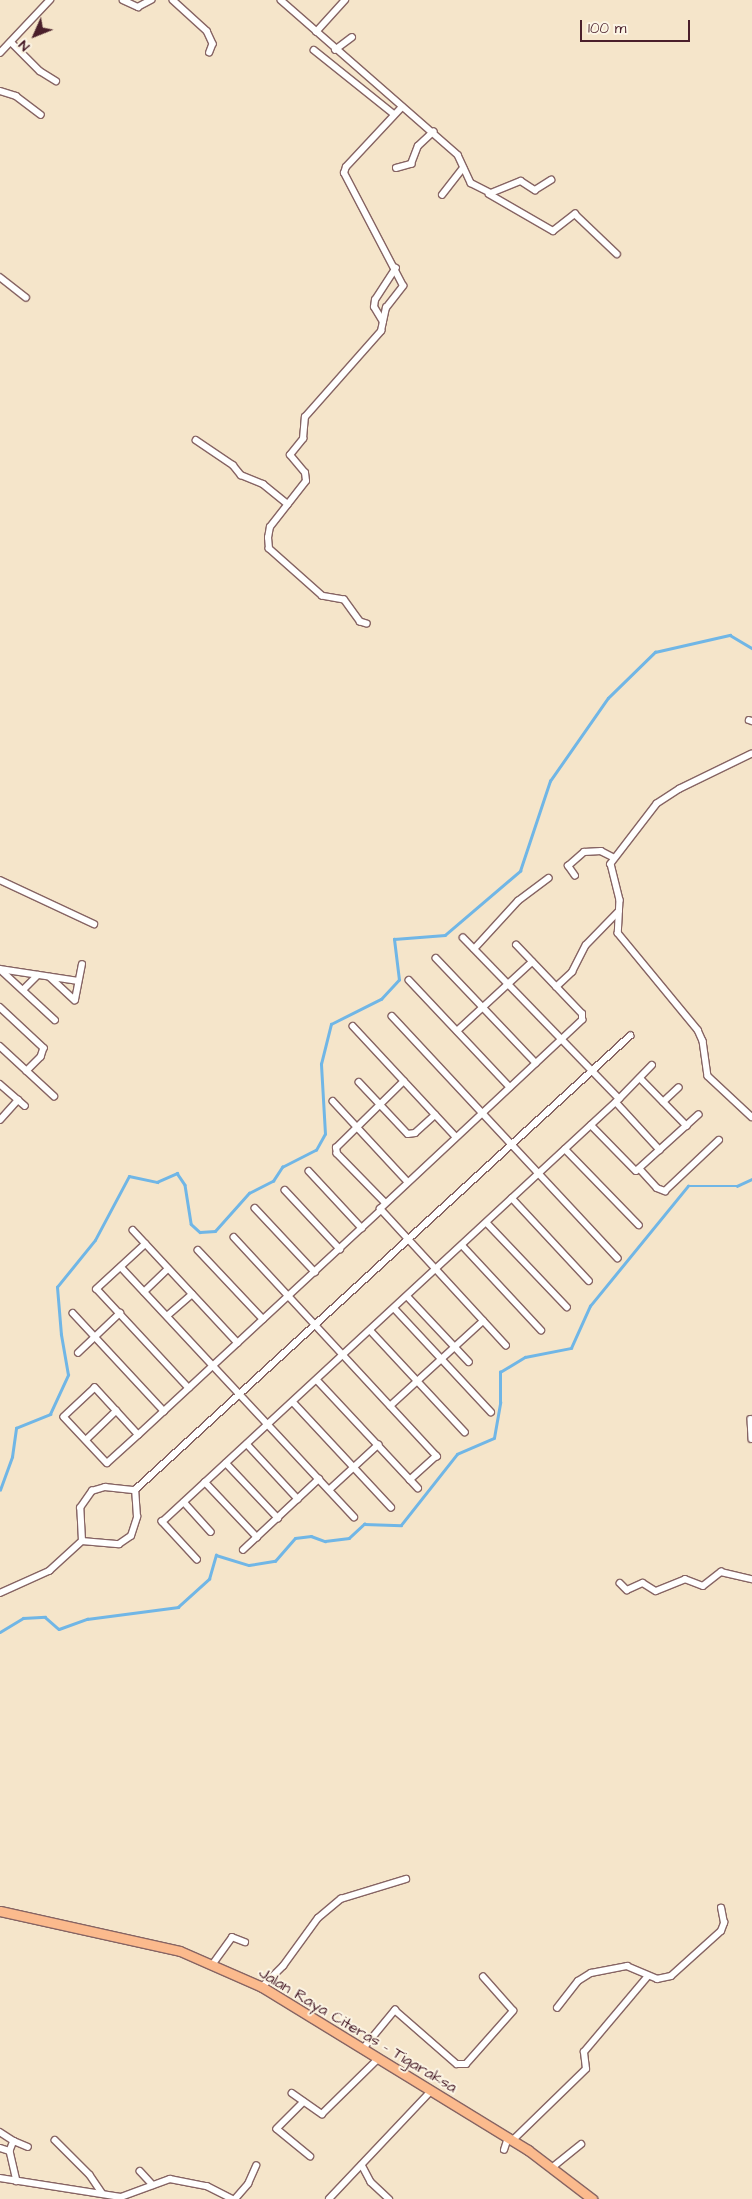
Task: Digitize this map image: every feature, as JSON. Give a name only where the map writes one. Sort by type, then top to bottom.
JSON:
[{"type":"main road","name":"Jalan Raya Citeras - Tigaraksa","points":[[0,1911],[180,1951],[262,1987],[377,2060],[431,2090],[553,2167],[590,2198]]},
{"type":"street","points":[[0,53],[50,0]]},
{"type":"street","points":[[123,0],[138,7],[152,0]]},
{"type":"street","points":[[173,0],[208,31],[213,44],[210,52]]},
{"type":"street","points":[[281,0],[335,50],[458,154],[462,168],[471,184],[553,231],[574,214],[618,254]]},
{"type":"street","points":[[316,32],[345,0]]},
{"type":"street","points":[[335,50],[352,37]]},
{"type":"street","points":[[11,42],[40,71],[56,81]]},
{"type":"street","points":[[314,50],[394,114]]},
{"type":"street","points":[[0,91],[16,96],[41,115]]},
{"type":"street","points":[[367,624],[360,622],[344,600],[322,596],[270,549],[270,527],[306,481],[305,473],[290,454],[303,439],[305,417],[381,331],[386,308],[403,286],[396,268],[344,173],[346,167],[402,107]]},
{"type":"street","points":[[396,168],[411,164],[418,146],[433,132]]},
{"type":"street","points":[[442,195],[462,168]]},
{"type":"street","points":[[485,192],[494,192],[521,181],[535,190],[551,180]]},
{"type":"street","points":[[384,322],[374,307],[375,300],[396,268]]},
{"type":"street","points":[[0,277],[26,297]]},
{"type":"street","points":[[196,440],[233,465],[241,475],[263,484],[288,504]]},
{"type":"street","points":[[752,754],[666,798],[613,857],[611,864],[620,900],[618,933],[701,1036],[708,1076],[752,1117]]},
{"type":"street","points":[[575,876],[568,866],[584,852],[601,851],[613,857]]},
{"type":"street","points":[[474,949],[518,901],[548,878]]},
{"type":"street","points":[[0,880],[94,924]]},
{"type":"street","points":[[556,987],[572,972],[586,945],[619,911]]},
{"type":"street","points":[[463,938],[560,1040],[592,1070],[660,1150]]},
{"type":"street","points":[[138,1435],[95,1388],[64,1417],[108,1463],[380,1212],[385,1203],[482,1114],[582,1017],[516,945]]},
{"type":"street","points":[[436,958],[536,1063]]},
{"type":"street","points":[[457,1031],[532,962]]},
{"type":"street","points":[[50,977],[75,1000],[82,964]]},
{"type":"street","points":[[0,969],[78,981]]},
{"type":"street","points":[[0,969],[55,1020]]},
{"type":"street","points":[[23,990],[38,975]]},
{"type":"street","points":[[409,980],[510,1087]]},
{"type":"street","points":[[0,1007],[44,1048],[41,1057],[27,1071]]},
{"type":"street","points":[[392,1016],[618,1258]]},
{"type":"street","points":[[353,1026],[456,1138]]},
{"type":"street","points":[[82,1541],[80,1508],[92,1491],[104,1487],[135,1490],[315,1325],[408,1243],[511,1144],[630,1036]]},
{"type":"street","points":[[0,1046],[54,1096]]},
{"type":"street","points":[[197,1560],[162,1522],[463,1246],[652,1065]]},
{"type":"street","points":[[640,1078],[687,1126]]},
{"type":"street","points":[[385,1203],[336,1151],[337,1145],[404,1081]]},
{"type":"street","points":[[359,1082],[410,1134],[435,1115]]},
{"type":"street","points":[[0,1084],[24,1106]]},
{"type":"street","points":[[664,1102],[678,1088]]},
{"type":"street","points":[[0,1120],[18,1100]]},
{"type":"street","points":[[333,1101],[408,1182]]},
{"type":"street","points":[[591,1125],[634,1170],[640,1169],[698,1115]]},
{"type":"street","points":[[640,1169],[657,1188],[665,1191],[719,1140]]},
{"type":"street","points":[[565,1149],[639,1225]]},
{"type":"street","points":[[309,1171],[362,1228]]},
{"type":"street","points":[[285,1190],[340,1249]]},
{"type":"street","points":[[512,1198],[589,1281]]},
{"type":"street","points":[[255,1208],[315,1272]]},
{"type":"street","points":[[380,1212],[506,1346]]},
{"type":"street","points":[[487,1222],[567,1307]]},
{"type":"street","points":[[132,1230],[238,1343]]},
{"type":"street","points":[[234,1237],[437,1456],[410,1480]]},
{"type":"street","points":[[146,1244],[98,1289],[189,1388]]},
{"type":"street","points":[[463,1246],[541,1330]]},
{"type":"street","points":[[198,1250],[263,1319]]},
{"type":"street","points":[[121,1267],[354,1517]]},
{"type":"street","points":[[144,1292],[168,1268]]},
{"type":"street","points":[[167,1316],[192,1294]]},
{"type":"street","points":[[408,1297],[469,1362]]},
{"type":"street","points":[[395,1309],[491,1412]]},
{"type":"street","points":[[73,1313],[164,1411]]},
{"type":"street","points":[[78,1353],[120,1313]]},
{"type":"street","points":[[390,1406],[483,1321]]},
{"type":"street","points":[[371,1331],[465,1432]]},
{"type":"street","points":[[317,1380],[418,1488]]},
{"type":"street","points":[[293,1402],[391,1507]]},
{"type":"street","points":[[86,1440],[116,1411]]},
{"type":"street","points":[[751,1419],[752,1439]]},
{"type":"street","points":[[247,1444],[298,1499]]},
{"type":"street","points":[[329,1490],[378,1445]]},
{"type":"street","points":[[226,1463],[278,1518]]},
{"type":"street","points":[[243,1550],[319,1480]]},
{"type":"street","points":[[205,1482],[257,1537]]},
{"type":"street","points":[[0,1593],[49,1571],[82,1541],[119,1544],[131,1536],[137,1517],[135,1490]]},
{"type":"street","points":[[184,1502],[211,1532]]},
{"type":"street","points":[[620,1583],[628,1590],[643,1583],[656,1591],[688,1578],[703,1586],[721,1572],[752,1579]]},
{"type":"street","points":[[262,1987],[283,1966],[318,1918],[341,1899],[406,1880]]},
{"type":"street","points":[[556,2008],[578,1981],[591,1973],[627,1966],[648,1976],[661,1979],[671,1976],[721,1932],[724,1923],[721,1908]]},
{"type":"street","points":[[212,1965],[232,1937],[245,1942]]},
{"type":"street","points":[[504,2150],[510,2140],[586,2069],[584,2052],[648,1976]]},
{"type":"street","points":[[362,2050],[395,2010],[457,2064],[466,2064],[514,2011],[483,1977]]},
{"type":"street","points":[[292,2093],[322,2114],[377,2060]]},
{"type":"street","points":[[329,2199],[431,2090]]},
{"type":"street","points":[[304,2102],[277,2129],[310,2156]]},
{"type":"street","points":[[0,2132],[14,2142],[28,2147]]},
{"type":"street","points":[[55,2140],[90,2175],[102,2193]]},
{"type":"street","points":[[14,2142],[10,2151],[17,2180]]},
{"type":"street","points":[[553,2167],[580,2144]]},
{"type":"street","points":[[0,2148],[10,2151]]},
{"type":"street","points":[[362,2165],[371,2182],[389,2199]]},
{"type":"street","points":[[0,2178],[121,2197],[162,2180],[178,2180],[207,2186],[234,2199],[248,2184],[256,2166]]},
{"type":"street","points":[[140,2171],[152,2185]]},
{"type":"waterway","points":[[0,1490],[12,1457],[16,1428],[50,1414],[68,1375],[61,1335],[57,1287],[95,1240],[129,1176],[157,1182],[177,1173],[185,1185],[191,1224],[200,1232],[215,1231],[249,1193],[273,1181],[282,1167],[316,1150],[325,1134],[321,1064],[331,1024],[381,999],[399,980],[394,939],[445,935],[520,871],[550,781],[608,698],[655,652],[730,635],[752,648]]},
{"type":"waterway","points":[[0,1632],[23,1618],[45,1617],[59,1629],[87,1619],[178,1607],[209,1579],[216,1555],[249,1565],[275,1561],[295,1538],[311,1536],[325,1541],[349,1538],[364,1524],[401,1525],[457,1454],[494,1438],[500,1403],[500,1372],[525,1357],[571,1348],[590,1306],[688,1186],[737,1186],[752,1179]]}]
